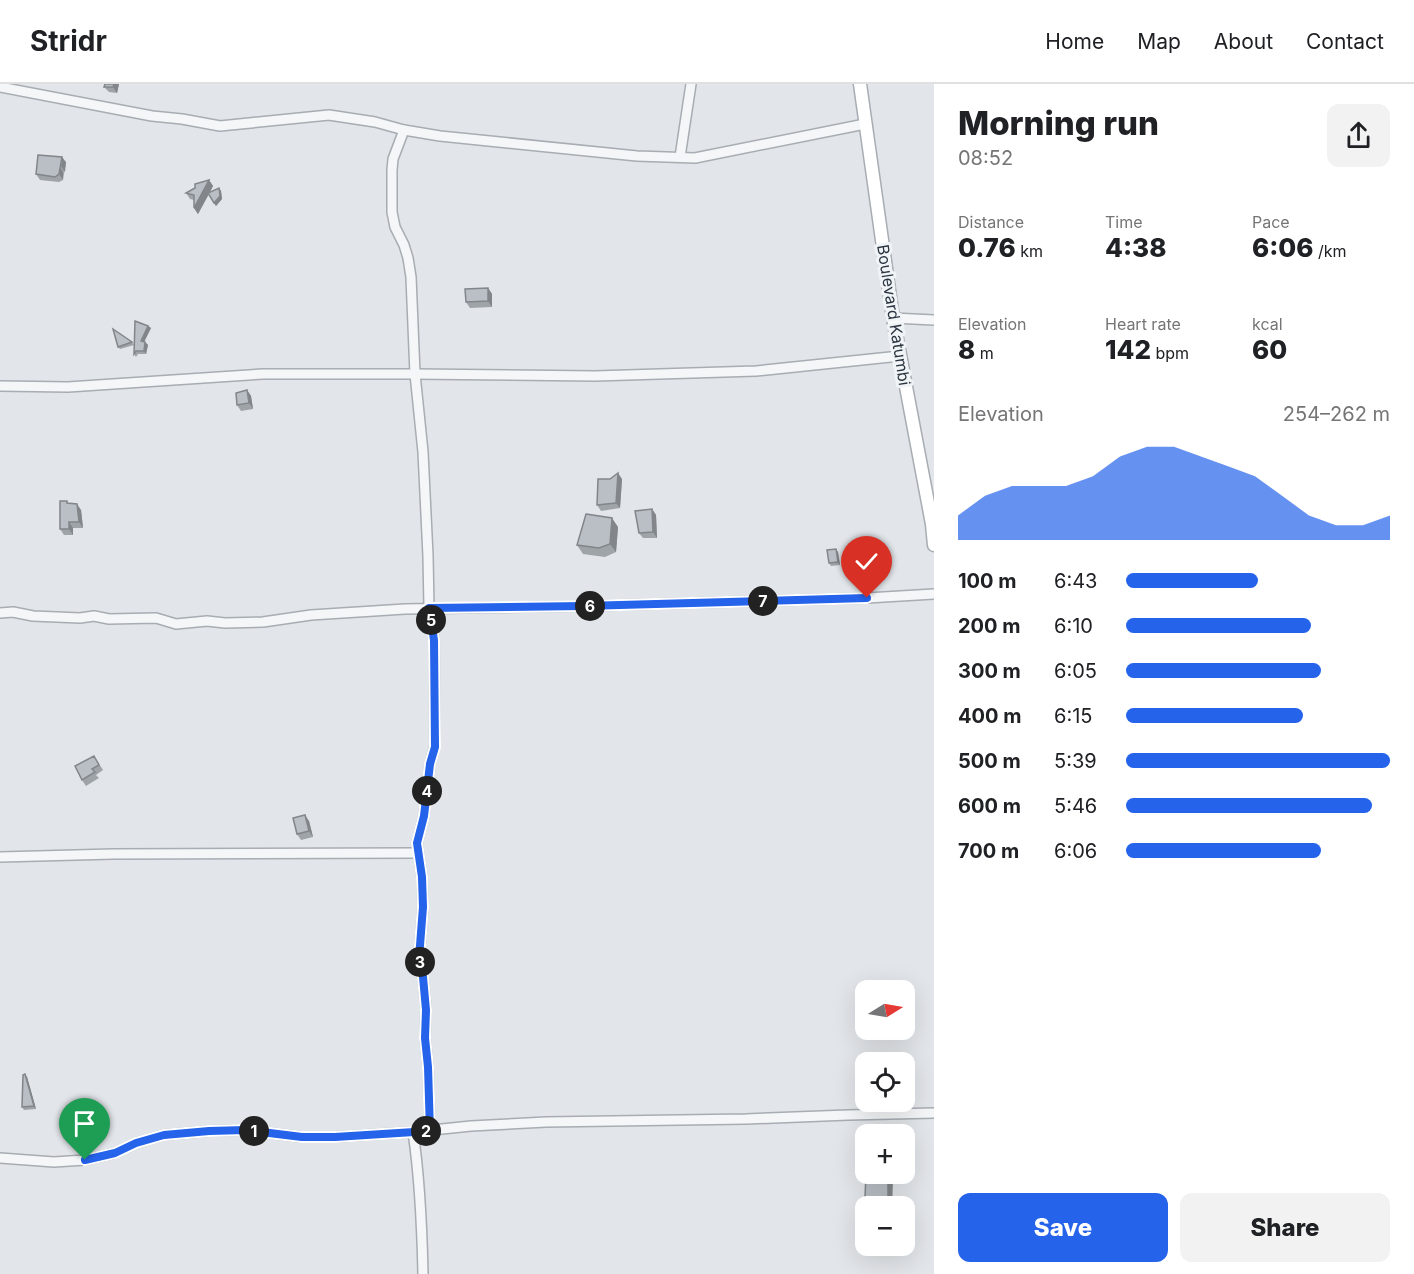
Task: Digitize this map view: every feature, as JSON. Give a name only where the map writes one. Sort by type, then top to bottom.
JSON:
[{"type":"street","points":[[680,157],[692,84]]},
{"type":"street","name":"Boulevard Katumbi","points":[[860,84],[893,318],[929,480],[934,545]]},
{"type":"street","points":[[0,87],[152,116],[220,126],[329,115],[440,136],[637,156],[695,158],[865,124]]},
{"type":"street","points":[[404,130],[393,159],[392,212],[395,227],[408,258],[411,277],[415,374],[423,452],[429,608],[434,640],[435,747],[430,764],[424,816],[417,843],[422,877],[423,907],[419,958],[426,1010],[425,1038],[430,1131]]},
{"type":"street","points":[[893,318],[934,320]]},
{"type":"street","points":[[0,386],[68,387],[263,374],[595,376],[756,371],[900,356]]},
{"type":"street","points":[[0,613],[13,612],[33,616],[80,618],[94,616],[156,618],[176,624],[207,621],[262,622],[311,615],[429,608],[620,606],[934,594]]},
{"type":"street","points":[[0,857],[124,854],[418,854]]},
{"type":"street","points":[[0,1158],[54,1162],[85,1160],[115,1153],[136,1143],[164,1135],[209,1131],[245,1130],[302,1137],[335,1137],[546,1122],[934,1113]]},
{"type":"street","points":[[413,1132],[422,1220],[423,1274]]},
{"type":"building","points":[[105,84],[114,84],[113,87],[104,87]]},
{"type":"building","points":[[38,155],[62,157],[59,174],[55,177],[36,174]]},
{"type":"building","points":[[209,180],[194,208],[194,195],[186,193],[195,188],[195,184]]},
{"type":"building","points":[[219,188],[220,196],[214,203],[208,193]]},
{"type":"building","points":[[488,288],[488,301],[466,302],[465,289]]},
{"type":"building","points":[[135,321],[148,326],[141,341],[145,342],[144,351],[136,351],[134,354]]},
{"type":"building","points":[[113,329],[132,342],[118,347]]},
{"type":"building","points":[[247,390],[249,403],[237,405],[236,393]]},
{"type":"building","points":[[618,473],[616,503],[597,505],[598,479],[610,479]]},
{"type":"building","points":[[60,501],[77,504],[79,522],[69,522],[69,529],[60,529]]},
{"type":"building","points":[[652,509],[653,532],[639,533],[635,511]]},
{"type":"building","points":[[586,514],[612,518],[610,544],[599,548],[577,545]]},
{"type":"building","points":[[836,549],[838,562],[829,563],[827,550]]},
{"type":"building","points":[[94,756],[99,765],[92,769],[95,772],[82,780],[75,766]]},
{"type":"building","points":[[305,815],[309,831],[297,834],[293,818]]},
{"type":"building","points":[[25,1074],[34,1106],[22,1107],[23,1075]]},
{"type":"building","points":[[866,1184],[888,1184],[888,1196],[865,1196]]},
{"type":"route","points":[[85,1160],[115,1153],[136,1143],[164,1135],[209,1131],[245,1130],[302,1137],[430,1131],[425,1038],[426,1010],[419,958],[423,907],[422,877],[417,843],[424,816],[430,764],[435,747],[434,640],[429,608],[867,598]]}]
